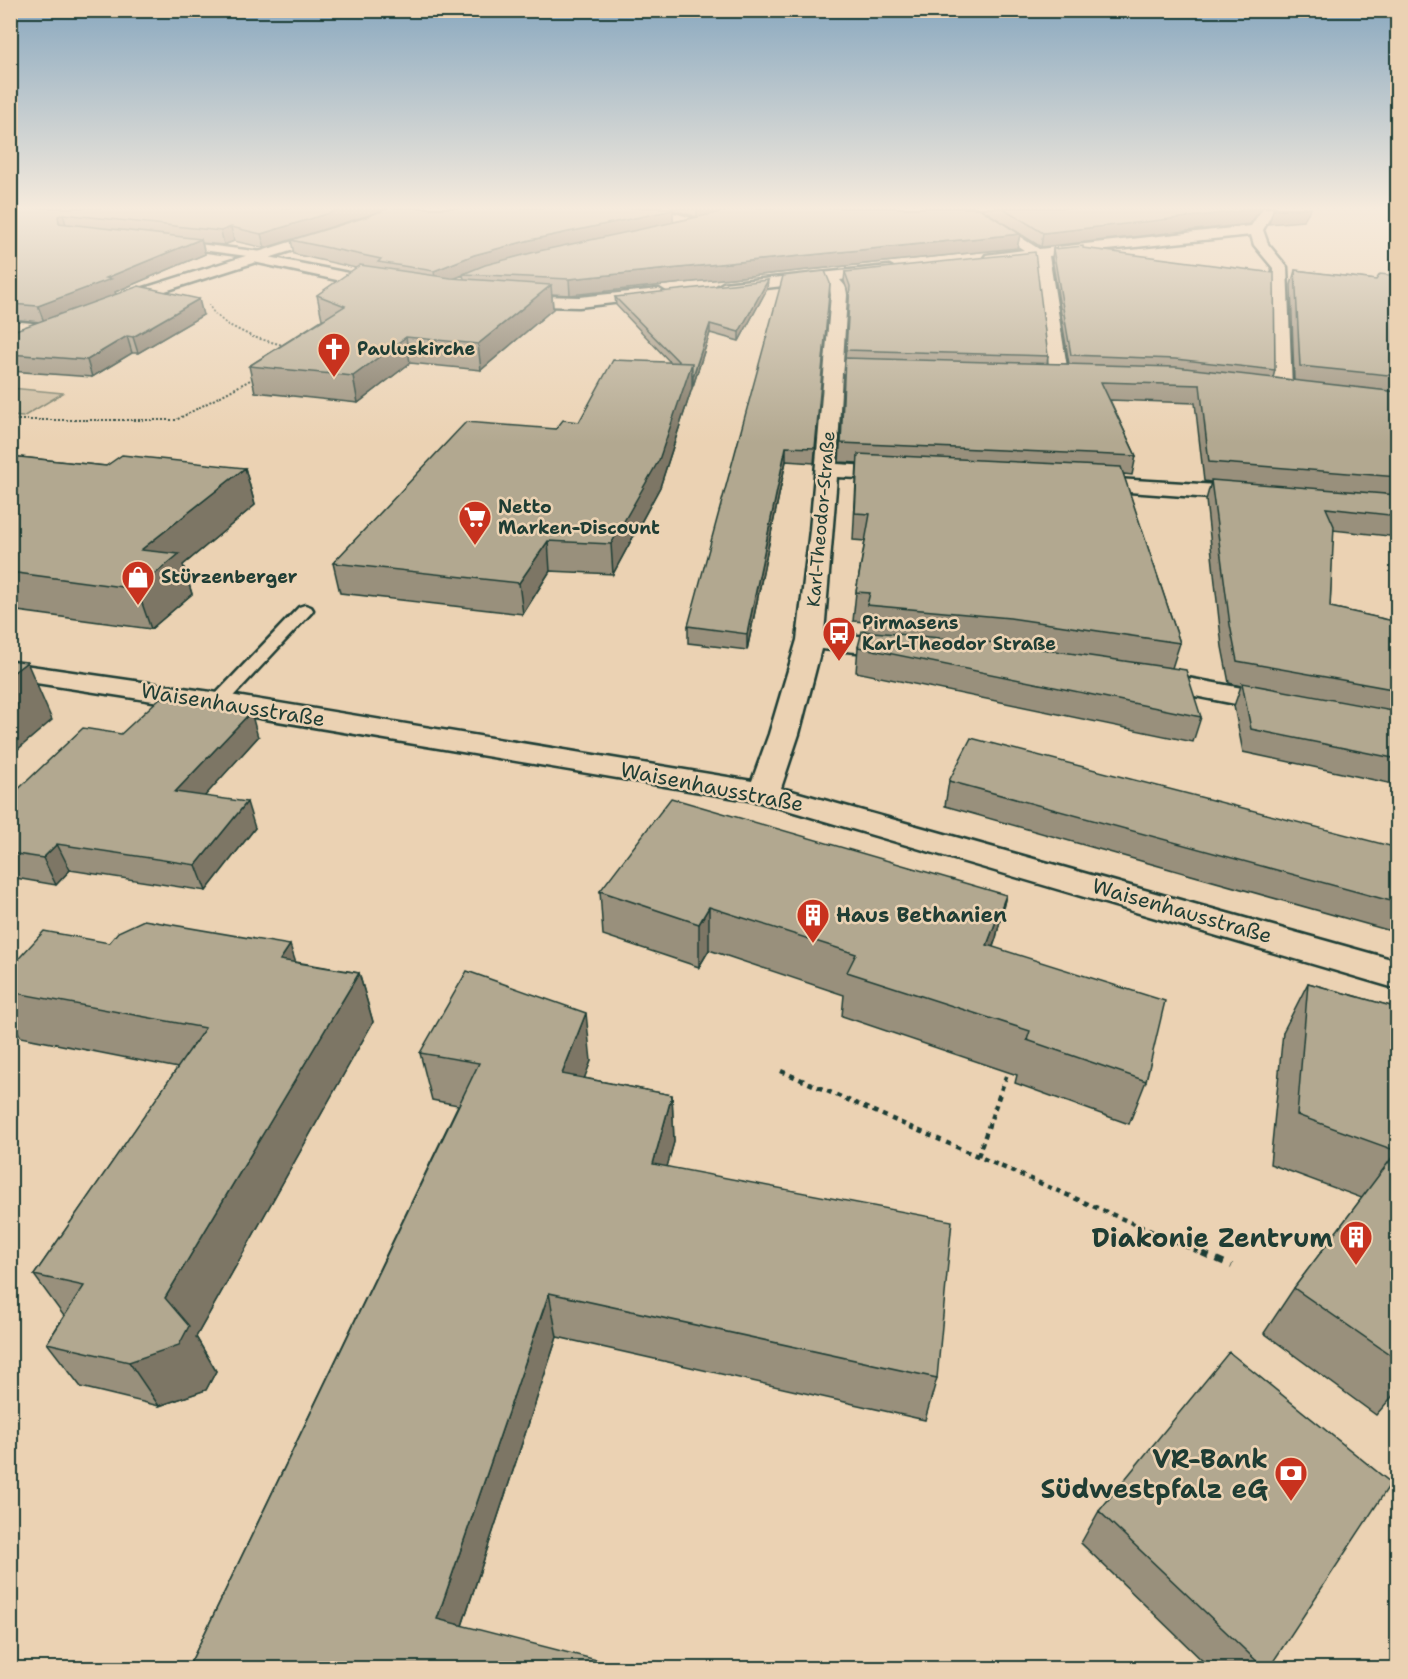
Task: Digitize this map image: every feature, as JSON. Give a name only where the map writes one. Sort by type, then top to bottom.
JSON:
[{"type":"street","points":[[98,308],[165,286]]},
{"type":"street","points":[[390,286],[401,289]]},
{"type":"street","points":[[703,290],[736,286]]},
{"type":"street","name":"Karl-Theodor-Straße","points":[[763,793],[784,734],[810,640],[816,595],[834,368],[838,286]]},
{"type":"street","points":[[1048,286],[1059,373]]},
{"type":"street","points":[[1280,286],[1283,388]]},
{"type":"street","points":[[496,299],[579,302],[679,292]]},
{"type":"street","points":[[15,333],[43,329],[61,322]]},
{"type":"street","points":[[834,368],[906,369]]},
{"type":"street","points":[[1036,372],[1082,373]]},
{"type":"street","points":[[1261,386],[1306,391]]},
{"type":"street","points":[[825,470],[920,475]]},
{"type":"street","points":[[1063,482],[1277,496]]},
{"type":"street","points":[[810,640],[927,651]]},
{"type":"street","name":"Waisenhausstraße","points":[[10,671],[218,702],[763,793],[1207,918],[1398,975]]},
{"type":"street","points":[[1124,675],[1308,709]]},
{"type":"lane","points":[[218,702],[305,610]]},
{"type":"path","points":[[207,304],[213,314],[228,326],[258,340],[292,347]]},
{"type":"path","points":[[10,420],[176,420],[263,373]]},
{"type":"path","points":[[978,1156],[1009,1068]]},
{"type":"path","points":[[781,1071],[1232,1266]]},
{"type":"shaded area","points":[[11,388],[63,393],[23,417],[11,416]]},
{"type":"building","points":[[10,286],[91,286],[38,306],[10,304]]},
{"type":"building","points":[[138,286],[199,299],[133,337],[127,336],[87,360],[10,354],[10,332]]},
{"type":"building","points":[[329,286],[549,286],[478,344],[406,337],[353,376],[249,366],[345,306],[317,295]]},
{"type":"building","points":[[711,286],[764,286],[739,332],[710,324],[693,376],[692,363],[680,363],[615,297]]},
{"type":"building","points":[[780,286],[830,286],[815,448],[786,447],[747,634],[688,626]]},
{"type":"building","points":[[850,286],[1039,286],[1048,356],[846,350]]},
{"type":"building","points":[[1059,286],[1274,286],[1275,370],[1175,359],[1071,355]]},
{"type":"building","points":[[1296,286],[1398,286],[1398,376],[1300,366]]},
{"type":"building","points":[[845,358],[1176,367],[1398,392],[1398,477],[1209,462],[1200,385],[1101,382],[1136,456],[841,443]]},
{"type":"building","points":[[613,360],[692,363],[659,460],[611,544],[548,541],[519,583],[333,563],[466,422],[556,429],[563,420],[579,422]]},
{"type":"building","points":[[858,454],[1121,467],[1180,643],[1010,618],[867,605],[870,593],[856,592],[870,514],[855,513]]},
{"type":"building","points":[[122,455],[245,468],[141,550],[179,554],[137,589],[10,572],[10,456],[106,466]]},
{"type":"building","points":[[1211,480],[1398,495],[1398,516],[1326,508],[1334,526],[1330,607],[1398,622],[1398,690],[1237,661],[1230,625]]},
{"type":"building","points":[[862,631],[1008,644],[1186,670],[1201,717],[858,647]]},
{"type":"building","points":[[10,660],[27,662],[10,675]]},
{"type":"building","points":[[1242,683],[1398,712],[1398,759],[1251,729]]},
{"type":"building","points":[[160,698],[251,712],[175,792],[247,802],[196,865],[57,844],[43,858],[10,853],[10,797],[83,728],[121,734]]},
{"type":"building","points":[[971,738],[1398,848],[1398,903],[949,781]]},
{"type":"building","points":[[671,798],[1006,895],[987,945],[1165,1001],[1146,1081],[1027,1040],[1030,1031],[847,972],[856,954],[709,907],[699,924],[600,891]]},
{"type":"building","points":[[144,920],[290,945],[280,960],[359,973],[165,1298],[189,1326],[179,1345],[129,1362],[47,1343],[84,1286],[34,1275],[205,1028],[10,992],[10,968],[44,931],[109,943],[118,932]]},
{"type":"building","points":[[467,971],[586,1013],[562,1074],[672,1095],[653,1164],[952,1221],[937,1378],[549,1293],[437,1619],[628,1668],[188,1668],[479,1063],[420,1053]]},
{"type":"building","points":[[1308,983],[1398,1008],[1398,1360],[1294,1288],[1397,1151],[1297,1115]]},
{"type":"building","points":[[1229,1352],[1391,1483],[1269,1668],[1264,1668],[1099,1511]]},
{"type":"place","name":"Pauluskirche","points":[[334,378]]},
{"type":"place","name":"Netto Marken-Discount","points":[[475,546]]},
{"type":"place","name":"Stürzenberger","points":[[138,606]]},
{"type":"place","name":"Pirmasens Karl-Theodor Straße","points":[[839,662]]},
{"type":"place","name":"Haus Bethanien","points":[[813,944]]},
{"type":"place","name":"Diakonie Zentrum","points":[[1356,1266]]},
{"type":"place","name":"VR-Bank Südwestpfalz eG","points":[[1291,1502]]}]
